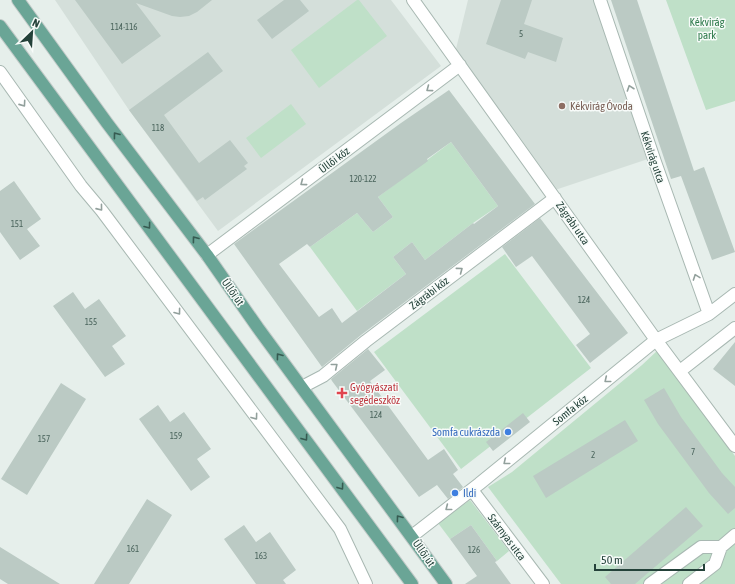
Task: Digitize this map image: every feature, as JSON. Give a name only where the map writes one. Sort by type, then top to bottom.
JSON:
[{"type":"main road","name":"Üllői út","points":[[18,0],[107,123],[207,255],[258,328],[446,584]]},
{"type":"main road","points":[[0,26],[412,584]]},
{"type":"street","name":"Zágrábi utca","points":[[413,0],[656,340],[735,446]]},
{"type":"street","name":"Kékvirág utca","points":[[600,0],[657,169],[709,314]]},
{"type":"street","name":"Üllői köz","points":[[207,255],[460,65]]},
{"type":"street","points":[[0,72],[81,186],[102,211],[340,530],[366,584]]},
{"type":"street","name":"Zágrábi köz","points":[[302,387],[323,376],[372,336],[555,198]]},
{"type":"street","name":"Somfa köz","points":[[412,536],[472,490],[656,340],[709,314],[735,294]]},
{"type":"street","points":[[680,372],[735,328]]},
{"type":"street","name":"Szárnyas utca","points":[[472,490],[543,584]]},
{"type":"street","points":[[689,584],[715,564],[721,547],[735,535]]},
{"type":"street","points":[[650,584],[701,546],[721,547]]},
{"type":"shaded area","points":[[55,0],[391,0],[441,66],[218,231],[129,110]]},
{"type":"shaded area","name":"Kékvirág Óvoda","points":[[468,0],[595,0],[648,159],[555,190],[455,53]]},
{"type":"green space","points":[[359,0],[387,36],[319,88],[291,50]]},
{"type":"green space","name":"Kékvirág park","points":[[666,0],[735,0],[735,101],[706,110]]},
{"type":"green space","points":[[291,104],[306,124],[261,158],[246,138]]},
{"type":"green space","points":[[451,142],[498,206],[473,223],[425,260],[412,242],[393,257],[406,274],[357,311],[310,247],[357,213],[373,232],[393,217],[378,197]]},
{"type":"green space","points":[[505,254],[591,368],[461,469],[374,352]]},
{"type":"green space","points":[[658,350],[735,456],[735,584],[561,584],[488,487],[512,472],[642,365]]},
{"type":"green space","points":[[470,500],[509,551],[497,561],[471,525],[450,539],[438,523]]},
{"type":"building","points":[[75,0],[212,0],[197,12],[189,16],[180,17],[172,16],[136,3],[161,36],[122,64]]},
{"type":"building","points":[[284,0],[300,0],[309,11],[272,39],[257,20]]},
{"type":"building","points":[[501,0],[532,0],[524,24],[563,38],[556,62],[528,52],[525,59],[486,44]]},
{"type":"building","points":[[611,0],[637,0],[694,171],[704,167],[735,252],[712,260],[681,176],[671,179]]},
{"type":"building","points":[[208,52],[223,71],[164,115],[199,163],[230,140],[248,163],[244,166],[247,169],[205,200],[203,197],[197,201],[129,110]]},
{"type":"building","points":[[449,90],[535,204],[361,335],[322,367],[234,244]],"holes":[[[451,142],[498,206],[474,224],[473,223],[425,260],[412,242],[393,257],[406,274],[342,323],[332,308],[319,317],[279,264],[307,244],[310,247],[357,213],[373,232],[393,217],[378,197],[428,161],[427,159]]]},
{"type":"building","points":[[14,181],[41,219],[27,229],[40,246],[20,260],[0,232],[0,191]]},
{"type":"building","points":[[540,218],[628,333],[590,363],[576,345],[590,334],[532,256],[516,267],[502,247]]},
{"type":"building","points":[[73,292],[85,309],[99,299],[126,336],[112,346],[125,364],[105,377],[53,306]]},
{"type":"building","points":[[735,342],[735,386],[713,369]]},
{"type":"building","points":[[368,349],[385,370],[370,381],[428,460],[444,449],[458,470],[453,474],[463,487],[448,499],[437,485],[419,497],[332,381],[331,379]]},
{"type":"building","points":[[61,383],[86,399],[27,495],[1,479]]},
{"type":"building","points":[[664,388],[681,417],[722,473],[735,487],[735,508],[728,514],[709,493],[658,424],[644,400]]},
{"type":"building","points":[[158,405],[170,422],[184,412],[211,449],[197,459],[210,477],[191,491],[139,419]]},
{"type":"building","name":"Somfa cukrászda","points":[[523,413],[530,422],[493,451],[486,442]]},
{"type":"building","points":[[625,420],[638,441],[546,498],[533,476]]},
{"type":"building","points":[[147,499],[172,515],[129,584],[94,584]]},
{"type":"building","points":[[686,507],[703,526],[635,584],[611,584],[605,577]]},
{"type":"building","points":[[244,525],[256,542],[270,532],[296,570],[283,580],[286,584],[256,584],[224,539]]},
{"type":"building","points":[[471,525],[497,561],[495,562],[511,584],[465,584],[477,576],[450,539]]},
{"type":"building","points":[[0,547],[60,584],[8,584],[0,579]]},
{"type":"place","name":"Kékvirág Óvoda","points":[[562,106]]},
{"type":"place","name":"Gyógyászati segédeszköz","points":[[342,393]]},
{"type":"place","name":"Somfa cukrászda","points":[[508,432]]},
{"type":"place","name":"Ildi","points":[[455,493]]}]
